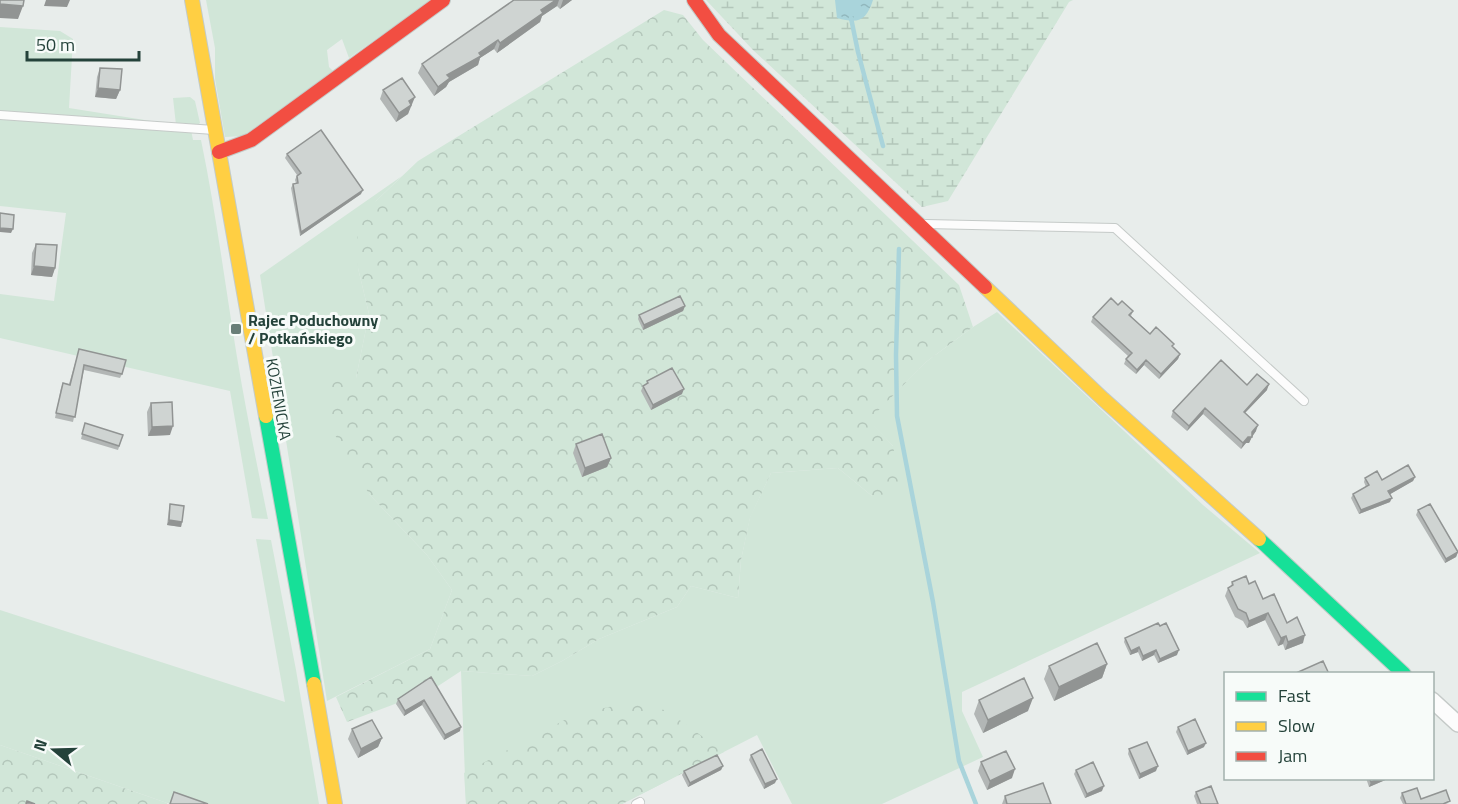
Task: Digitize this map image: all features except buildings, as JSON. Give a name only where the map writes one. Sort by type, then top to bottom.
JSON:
[{"type":"street","name":"KOZIENICKA","points":[[192,0],[334,804]]},
{"type":"street","points":[[219,153],[251,140],[443,0]]},
{"type":"street","points":[[694,0],[719,35],[1102,399],[1273,551],[1402,672]]},
{"type":"street","points":[[1434,702],[1458,724]]},
{"type":"lane","points":[[0,115],[216,130]]},
{"type":"lane","points":[[919,224],[1115,228],[1304,401]]},
{"type":"green space","points":[[206,0],[431,0],[349,58],[342,39],[327,50],[329,67],[333,71],[243,136],[225,137],[215,79],[215,48]]},
{"type":"green space","points":[[706,0],[1073,0],[1069,2],[948,201],[922,207],[753,50]]},
{"type":"green space","points":[[664,10],[683,15],[703,40],[959,285],[973,327],[926,362],[869,420],[893,446],[902,492],[872,496],[838,468],[771,473],[750,518],[741,560],[738,598],[691,586],[677,607],[599,639],[532,676],[461,671],[432,690],[347,722],[336,697],[430,649],[452,590],[427,555],[369,494],[331,428],[329,383],[356,378],[369,314],[358,268],[357,225],[376,201],[418,161]]},
{"type":"green space","points":[[0,27],[60,31],[73,39],[69,108],[176,125],[173,98],[190,97],[195,101],[200,123],[191,130],[193,140],[201,140],[240,377],[268,519],[252,518],[230,391],[0,338],[0,294],[54,301],[66,213],[0,206]]},
{"type":"green space","points":[[402,176],[376,201],[358,268],[369,314],[356,378],[369,494],[427,555],[452,590],[430,649],[327,701],[260,275]]},
{"type":"green space","points":[[997,312],[1203,505],[1260,553],[962,692],[962,711],[983,757],[882,804],[792,804],[757,735],[622,804],[466,804],[461,671],[532,676],[599,639],[677,607],[691,586],[738,598],[741,560],[750,517],[771,473],[838,468],[872,496],[893,446],[868,420],[926,362]]},
{"type":"green space","points":[[256,539],[271,540],[319,804],[170,804],[0,745],[0,610],[285,702]]},
{"type":"green space","points":[[637,701],[667,711],[724,752],[622,804],[466,804],[464,773],[576,714]]},
{"type":"green space","points":[[0,745],[167,803],[167,804],[0,804]]},
{"type":"water","points":[[835,0],[873,0],[864,17],[851,21],[837,18]]},
{"type":"waterway","points":[[851,18],[883,146]]},
{"type":"waterway","points":[[899,249],[897,416],[933,602],[959,761],[976,804]]},
{"type":"traffic: fast","points":[[266,416],[314,684]]},
{"type":"traffic: fast","points":[[1259,539],[1402,672]]},
{"type":"traffic: slow","points":[[192,0],[266,416]]},
{"type":"traffic: slow","points":[[985,287],[1103,399],[1259,539]]},
{"type":"traffic: slow","points":[[314,684],[335,804]]},
{"type":"traffic: jam","points":[[219,152],[251,140],[443,0]]},
{"type":"traffic: jam","points":[[694,0],[719,35],[985,287]]},
{"type":"place","name":"Rajec Poduchowny / Potkańskiego","points":[[236,329]]}]
